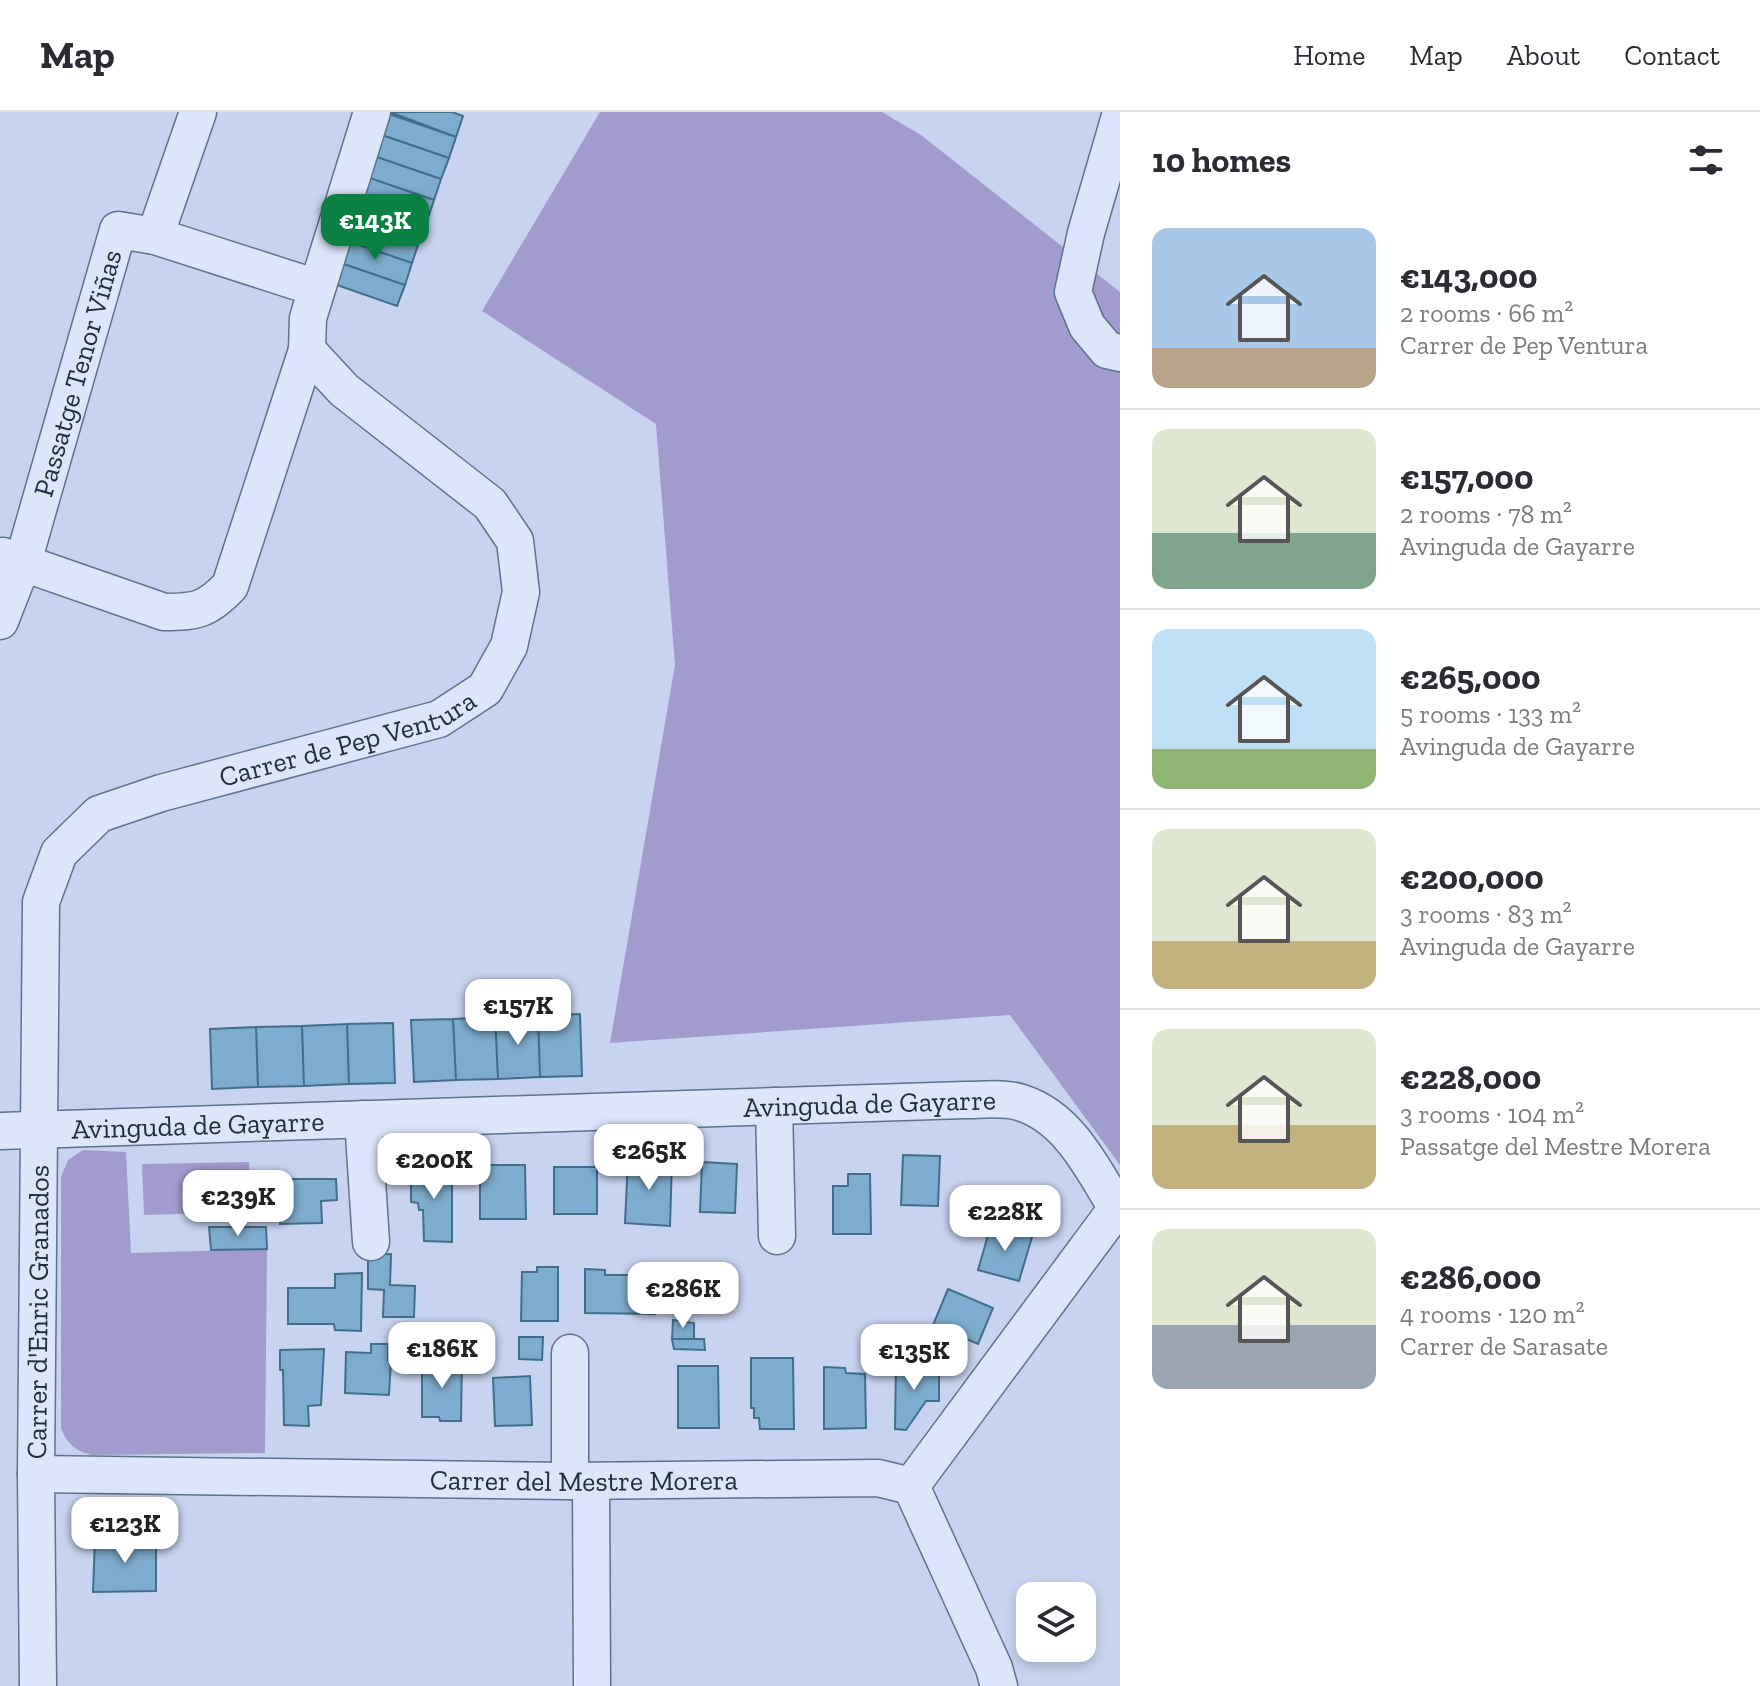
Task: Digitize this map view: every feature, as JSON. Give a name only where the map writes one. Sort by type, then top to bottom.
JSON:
[{"type":"street","points":[[155,236],[198,112]]},
{"type":"street","points":[[12,559],[164,612],[191,612],[213,605],[230,586],[307,350],[308,318],[372,112]]},
{"type":"street","points":[[1120,116],[1086,233],[1073,292],[1087,326],[1107,350],[1120,353]]},
{"type":"street","name":"Passatge Tenor Viñas","points":[[0,621],[12,559],[118,230],[155,236],[317,288]]},
{"type":"street","name":"Carrer de Pep Ventura","points":[[41,1130],[41,902],[59,853],[99,814],[161,793],[439,719],[485,689],[509,646],[521,592],[515,541],[490,504],[344,390],[307,350]]},
{"type":"street","name":"Avinguda de Gayarre","points":[[0,1131],[965,1100],[1021,1102],[1057,1122],[1082,1151],[1118,1210]]},
{"type":"street","points":[[774,1106],[777,1236]]},
{"type":"street","points":[[363,1119],[371,1242]]},
{"type":"street","name":"Carrer d'Enric Granados","points":[[38,1686],[36,1474],[41,1130]]},
{"type":"street","points":[[999,1686],[994,1668],[911,1486],[1118,1210]]},
{"type":"street","points":[[570,1353],[592,1686]]},
{"type":"street","name":"Carrer del Mestre Morera","points":[[36,1474],[580,1481],[878,1478],[911,1486]]},
{"type":"shaded area","points":[[600,112],[882,112],[921,135],[1120,292],[1120,1165],[1010,1015],[610,1043],[675,665],[656,424],[482,311]]},
{"type":"shaded area","points":[[83,1150],[126,1152],[131,1253],[267,1249],[265,1453],[92,1455],[76,1449],[66,1438],[61,1428],[61,1177],[68,1160]]},
{"type":"shaded area","points":[[249,1162],[252,1212],[144,1215],[142,1164]]},
{"type":"building","points":[[390,112],[452,112],[463,116],[456,137]]},
{"type":"building","points":[[389,114],[456,137],[449,158],[382,135]]},
{"type":"building","points":[[382,135],[449,158],[441,179],[374,156]]},
{"type":"building","points":[[374,156],[441,179],[434,200],[367,177]]},
{"type":"building","points":[[367,177],[434,200],[427,221],[360,199]]},
{"type":"building","points":[[360,199],[427,221],[419,242],[353,220]]},
{"type":"building","points":[[353,220],[419,242],[412,263],[345,240]]},
{"type":"building","points":[[345,240],[412,263],[405,285],[338,262]]},
{"type":"building","points":[[338,262],[405,285],[397,306],[331,283]]},
{"type":"building","points":[[580,1014],[582,1076],[540,1077],[538,1016]]},
{"type":"building","points":[[538,1016],[540,1077],[498,1079],[495,1017]]},
{"type":"building","points":[[495,1017],[498,1079],[456,1080],[453,1019]]},
{"type":"building","points":[[453,1019],[456,1080],[414,1082],[411,1020]]},
{"type":"building","points":[[393,1023],[395,1083],[349,1084],[347,1024]]},
{"type":"building","points":[[347,1024],[349,1084],[304,1086],[302,1026]]},
{"type":"building","points":[[302,1026],[304,1086],[258,1087],[256,1027]]},
{"type":"building","points":[[256,1027],[258,1087],[212,1089],[210,1029]]},
{"type":"building","points":[[903,1155],[940,1156],[938,1206],[901,1205]]},
{"type":"building","points":[[628,1158],[672,1160],[670,1226],[625,1223]]},
{"type":"building","points":[[702,1162],[737,1164],[735,1213],[700,1212]]},
{"type":"building","points":[[480,1165],[525,1165],[526,1219],[480,1219]]},
{"type":"building","points":[[452,1167],[452,1242],[424,1241],[423,1210],[419,1210],[418,1203],[411,1202],[411,1168]]},
{"type":"building","points":[[554,1167],[597,1167],[597,1214],[554,1214]]},
{"type":"building","points":[[848,1174],[870,1174],[871,1234],[833,1234],[833,1186],[848,1186]]},
{"type":"building","points":[[279,1179],[336,1179],[337,1200],[321,1201],[322,1223],[280,1224]]},
{"type":"building","points":[[991,1225],[1032,1237],[1019,1281],[978,1270]]},
{"type":"building","points":[[209,1227],[266,1227],[267,1249],[211,1250]]},
{"type":"building","points":[[391,1254],[390,1285],[415,1286],[414,1317],[383,1317],[384,1290],[368,1289],[368,1255]]},
{"type":"building","points":[[537,1267],[558,1267],[558,1321],[521,1321],[522,1272],[537,1272]]},
{"type":"building","points":[[585,1269],[605,1270],[605,1275],[655,1275],[655,1314],[585,1313]]},
{"type":"building","points":[[362,1273],[361,1331],[335,1330],[334,1324],[288,1324],[288,1288],[335,1288],[335,1274]]},
{"type":"building","points":[[948,1289],[993,1308],[978,1344],[933,1325]]},
{"type":"building","points":[[673,1320],[694,1323],[694,1339],[672,1339]]},
{"type":"building","points":[[519,1337],[543,1337],[542,1360],[519,1359]]},
{"type":"building","points":[[672,1339],[704,1339],[705,1350],[674,1349]]},
{"type":"building","points":[[371,1344],[388,1344],[388,1360],[391,1360],[389,1395],[345,1393],[346,1352],[371,1353]]},
{"type":"building","points":[[324,1349],[321,1405],[308,1406],[309,1426],[284,1425],[280,1350]]},
{"type":"building","points":[[751,1358],[793,1358],[794,1429],[760,1429],[759,1418],[754,1418],[754,1408],[751,1408]]},
{"type":"building","points":[[441,1359],[462,1359],[461,1421],[422,1417],[422,1363],[440,1363]]},
{"type":"building","points":[[896,1365],[939,1366],[939,1401],[926,1401],[906,1430],[895,1429]]},
{"type":"building","points":[[678,1366],[718,1366],[719,1428],[678,1428]]},
{"type":"building","points":[[824,1367],[845,1368],[846,1373],[865,1374],[866,1428],[824,1429]]},
{"type":"building","points":[[530,1376],[532,1425],[495,1426],[493,1378]]},
{"type":"building","points":[[95,1537],[156,1538],[156,1591],[93,1592]]}]
